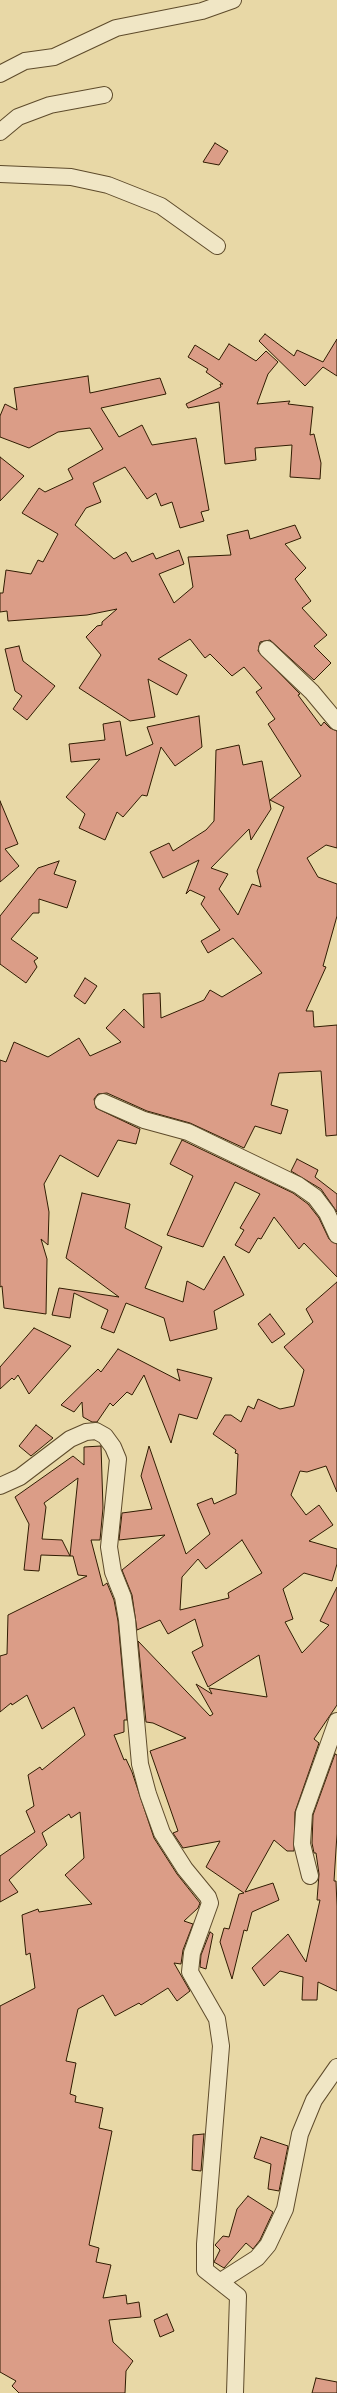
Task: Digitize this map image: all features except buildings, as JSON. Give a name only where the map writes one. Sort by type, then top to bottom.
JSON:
[{"type":"street","points":[[0,74],[25,60],[54,57],[72,50],[116,28],[202,11],[233,0]]},
{"type":"street","points":[[0,132],[18,117],[50,105],[104,94]]},
{"type":"street","points":[[0,174],[71,177],[108,185],[161,206],[217,246]]},
{"type":"street","points":[[267,649],[312,692],[337,722]]},
{"type":"street","points":[[103,1102],[144,1120],[188,1132],[249,1159],[298,1185],[315,1197],[327,1213],[337,1235]]},
{"type":"street","points":[[0,1486],[20,1477],[70,1439],[86,1432],[96,1430],[106,1436],[118,1459],[109,1547],[113,1572],[123,1597],[127,1620],[140,1764],[148,1794],[162,1833],[184,1869],[208,1897],[210,1904],[192,1953],[190,1972],[217,2018],[222,2046],[206,2244],[206,2270],[238,2296],[235,2393]]},
{"type":"street","points":[[310,1876],[302,1844],[304,1813],[337,1721]]},
{"type":"street","points":[[221,2281],[257,2258],[268,2245],[285,2209],[300,2134],[314,2100],[337,2067]]}]
